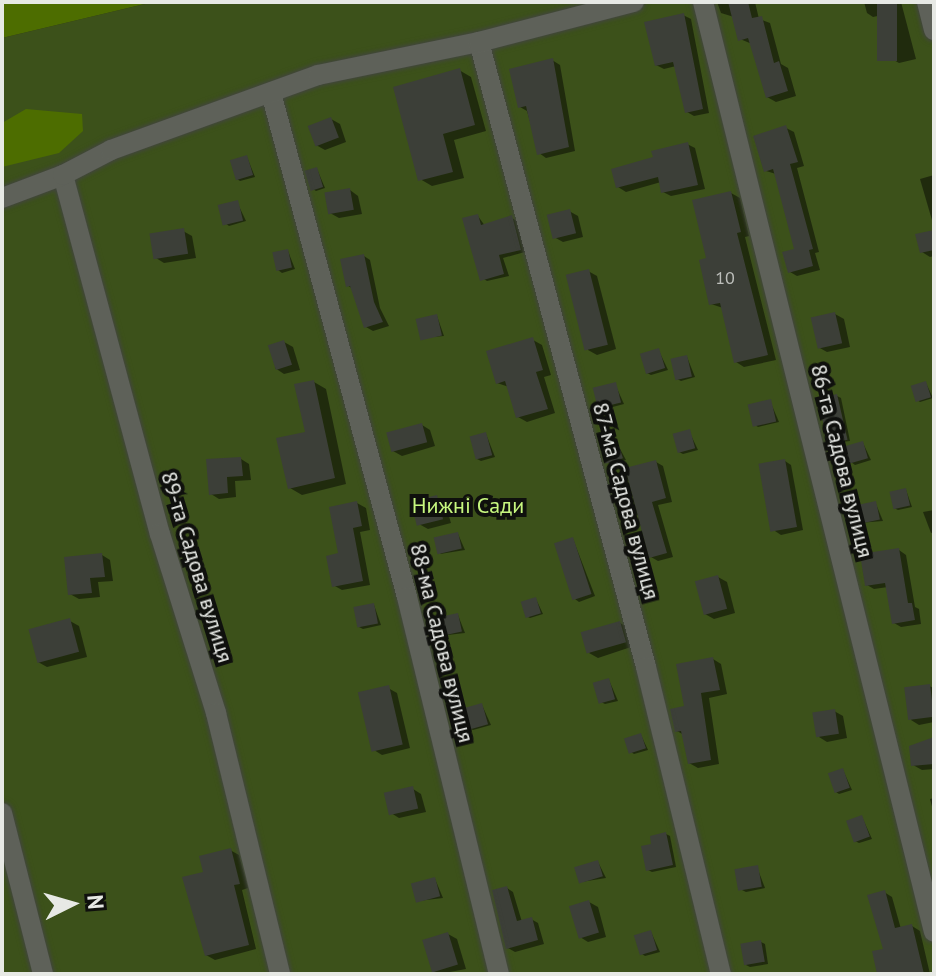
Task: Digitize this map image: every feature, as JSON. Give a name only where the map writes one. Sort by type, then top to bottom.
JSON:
[{"type":"street","points":[[2,198],[63,175],[111,150],[318,75],[479,42],[634,2]]},
{"type":"street","name":"86-та Садова вулиця","points":[[703,2],[934,932]]},
{"type":"street","points":[[927,2],[934,30]]},
{"type":"street","name":"87-ма Садова вулиця","points":[[479,42],[646,667],[721,974]]},
{"type":"street","name":"88-ма Садова вулиця","points":[[271,93],[407,597],[499,974]]},
{"type":"street","name":"89-та Садова вулиця","points":[[63,175],[160,534],[216,713],[280,974]]},
{"type":"street","points":[[2,813],[43,974]]},
{"type":"green space","name":"Нижні Сади","points":[[153,2],[934,2],[934,974],[2,974],[2,38]]},
{"type":"shaded area","points":[[2,2],[153,2],[2,38]]},
{"type":"shaded area","points":[[26,109],[82,114],[83,131],[59,153],[2,167],[2,123]]},
{"type":"building","points":[[728,2],[748,2],[752,18],[762,16],[774,63],[779,61],[788,91],[766,98],[748,38],[738,41]]},
{"type":"building","points":[[877,2],[897,2],[897,61],[877,61]]},
{"type":"building","points":[[684,13],[703,109],[685,113],[673,62],[655,66],[644,22]]},
{"type":"building","points":[[553,58],[569,147],[537,155],[526,106],[518,108],[509,69]]},
{"type":"building","points":[[460,68],[475,125],[443,134],[453,172],[418,181],[393,87]]},
{"type":"building","points":[[331,117],[339,138],[316,146],[308,126]]},
{"type":"building","points":[[786,125],[798,162],[790,164],[813,249],[809,250],[813,266],[788,273],[782,252],[794,249],[773,169],[764,172],[753,136]]},
{"type":"building","points":[[688,142],[698,185],[661,193],[658,177],[616,188],[611,169],[653,157],[651,151]]},
{"type":"building","points":[[247,155],[253,175],[236,180],[230,160]]},
{"type":"building","points":[[317,167],[323,187],[311,191],[305,171]]},
{"type":"building","points":[[350,188],[354,210],[328,214],[324,193]]},
{"type":"building","points":[[731,191],[741,232],[737,233],[768,355],[734,363],[720,303],[709,305],[699,260],[706,258],[692,200]]},
{"type":"building","points":[[238,200],[243,220],[223,225],[218,205]]},
{"type":"building","points":[[570,209],[576,233],[553,239],[547,215]]},
{"type":"building","points":[[478,214],[481,225],[512,215],[521,250],[499,255],[504,274],[480,281],[462,218]]},
{"type":"building","points":[[184,228],[188,254],[153,259],[149,233]]},
{"type":"building","points":[[934,230],[934,250],[920,253],[915,234]]},
{"type":"building","points":[[288,249],[292,268],[276,271],[272,252]]},
{"type":"building","points":[[364,254],[374,302],[383,322],[364,328],[350,286],[346,287],[340,259]]},
{"type":"building","points":[[589,269],[608,345],[585,350],[566,275]]},
{"type":"building","points":[[835,312],[842,343],[818,349],[811,318]]},
{"type":"building","points":[[437,314],[442,335],[421,340],[416,319]]},
{"type":"building","points":[[533,337],[543,370],[536,372],[548,409],[516,418],[505,381],[496,384],[486,351]]},
{"type":"building","points":[[284,340],[292,365],[276,370],[268,345]]},
{"type":"building","points":[[659,348],[665,368],[646,374],[640,354]]},
{"type":"building","points":[[687,355],[692,376],[675,380],[670,359]]},
{"type":"building","points":[[314,380],[335,478],[288,489],[276,438],[305,432],[294,384]]},
{"type":"building","points":[[926,381],[931,397],[916,402],[911,386]]},
{"type":"building","points":[[616,382],[621,402],[598,408],[593,388]]},
{"type":"building","points":[[837,394],[848,440],[828,444],[818,398]]},
{"type":"building","points":[[771,399],[776,421],[753,427],[748,404]]},
{"type":"building","points":[[422,423],[427,442],[391,452],[386,433]]},
{"type":"building","points":[[690,429],[695,448],[678,453],[673,434]]},
{"type":"building","points":[[486,432],[492,455],[476,460],[470,436]]},
{"type":"building","points":[[863,441],[868,458],[849,464],[844,447]]},
{"type":"building","points":[[618,443],[623,458],[606,464],[601,449]]},
{"type":"building","points":[[241,457],[243,476],[227,477],[228,493],[209,495],[206,459]]},
{"type":"building","points":[[785,459],[797,527],[770,532],[758,464]]},
{"type":"building","points":[[656,460],[666,498],[652,502],[667,553],[649,558],[625,468]]},
{"type":"building","points":[[906,488],[910,506],[893,509],[889,492]]},
{"type":"building","points":[[437,495],[443,519],[417,526],[411,502]]},
{"type":"building","points":[[357,501],[362,526],[353,528],[363,581],[332,587],[326,556],[338,553],[329,507]]},
{"type":"building","points":[[876,501],[880,520],[856,525],[853,506]]},
{"type":"building","points":[[458,532],[462,549],[437,554],[434,538]]},
{"type":"building","points":[[573,537],[592,594],[573,600],[554,543]]},
{"type":"building","points":[[899,548],[908,603],[912,603],[915,620],[892,624],[885,583],[865,586],[860,554]]},
{"type":"building","points":[[102,553],[105,577],[90,578],[92,593],[68,595],[64,557]]},
{"type":"building","points":[[718,575],[727,609],[704,615],[695,581]]},
{"type":"building","points":[[536,597],[541,613],[526,618],[521,602]]},
{"type":"building","points":[[374,603],[378,624],[357,628],[353,607]]},
{"type":"building","points":[[458,613],[462,632],[437,637],[434,618]]},
{"type":"building","points":[[70,618],[79,652],[38,663],[28,629]]},
{"type":"building","points":[[620,621],[626,642],[587,653],[581,632]]},
{"type":"building","points":[[713,657],[720,690],[701,693],[711,760],[688,764],[681,731],[675,732],[670,709],[684,706],[676,664]]},
{"type":"building","points":[[609,678],[615,699],[599,704],[593,683]]},
{"type":"building","points":[[930,684],[934,717],[908,720],[904,687]]},
{"type":"building","points":[[389,685],[403,744],[372,752],[358,692]]},
{"type":"building","points":[[482,703],[488,724],[468,730],[462,709]]},
{"type":"building","points":[[835,709],[839,734],[816,737],[812,713]]},
{"type":"building","points":[[641,733],[646,748],[629,754],[624,739]]},
{"type":"building","points":[[934,737],[934,764],[911,766],[909,746]]},
{"type":"building","points":[[843,768],[850,788],[835,793],[828,773]]},
{"type":"building","points":[[413,786],[418,808],[389,815],[384,793]]},
{"type":"building","points":[[862,815],[870,837],[854,842],[846,821]]},
{"type":"building","points":[[666,832],[673,865],[646,871],[641,846],[651,844],[650,836]]},
{"type":"building","points":[[231,848],[240,884],[234,885],[249,945],[205,956],[182,877],[203,872],[199,856]]},
{"type":"building","points":[[598,860],[603,876],[579,884],[574,867]]},
{"type":"building","points":[[758,865],[762,887],[738,891],[734,869]]},
{"type":"building","points":[[435,877],[440,896],[416,903],[411,883]]},
{"type":"building","points":[[507,886],[517,921],[532,917],[538,940],[506,949],[492,890]]},
{"type":"building","points":[[885,890],[895,928],[912,924],[924,974],[877,974],[872,951],[883,949],[867,895]]},
{"type":"building","points":[[589,900],[599,933],[579,939],[569,906]]},
{"type":"building","points":[[651,930],[657,950],[640,955],[634,935]]},
{"type":"building","points":[[448,932],[458,965],[432,972],[422,940]]},
{"type":"building","points":[[761,940],[765,962],[744,965],[740,944]]}]
